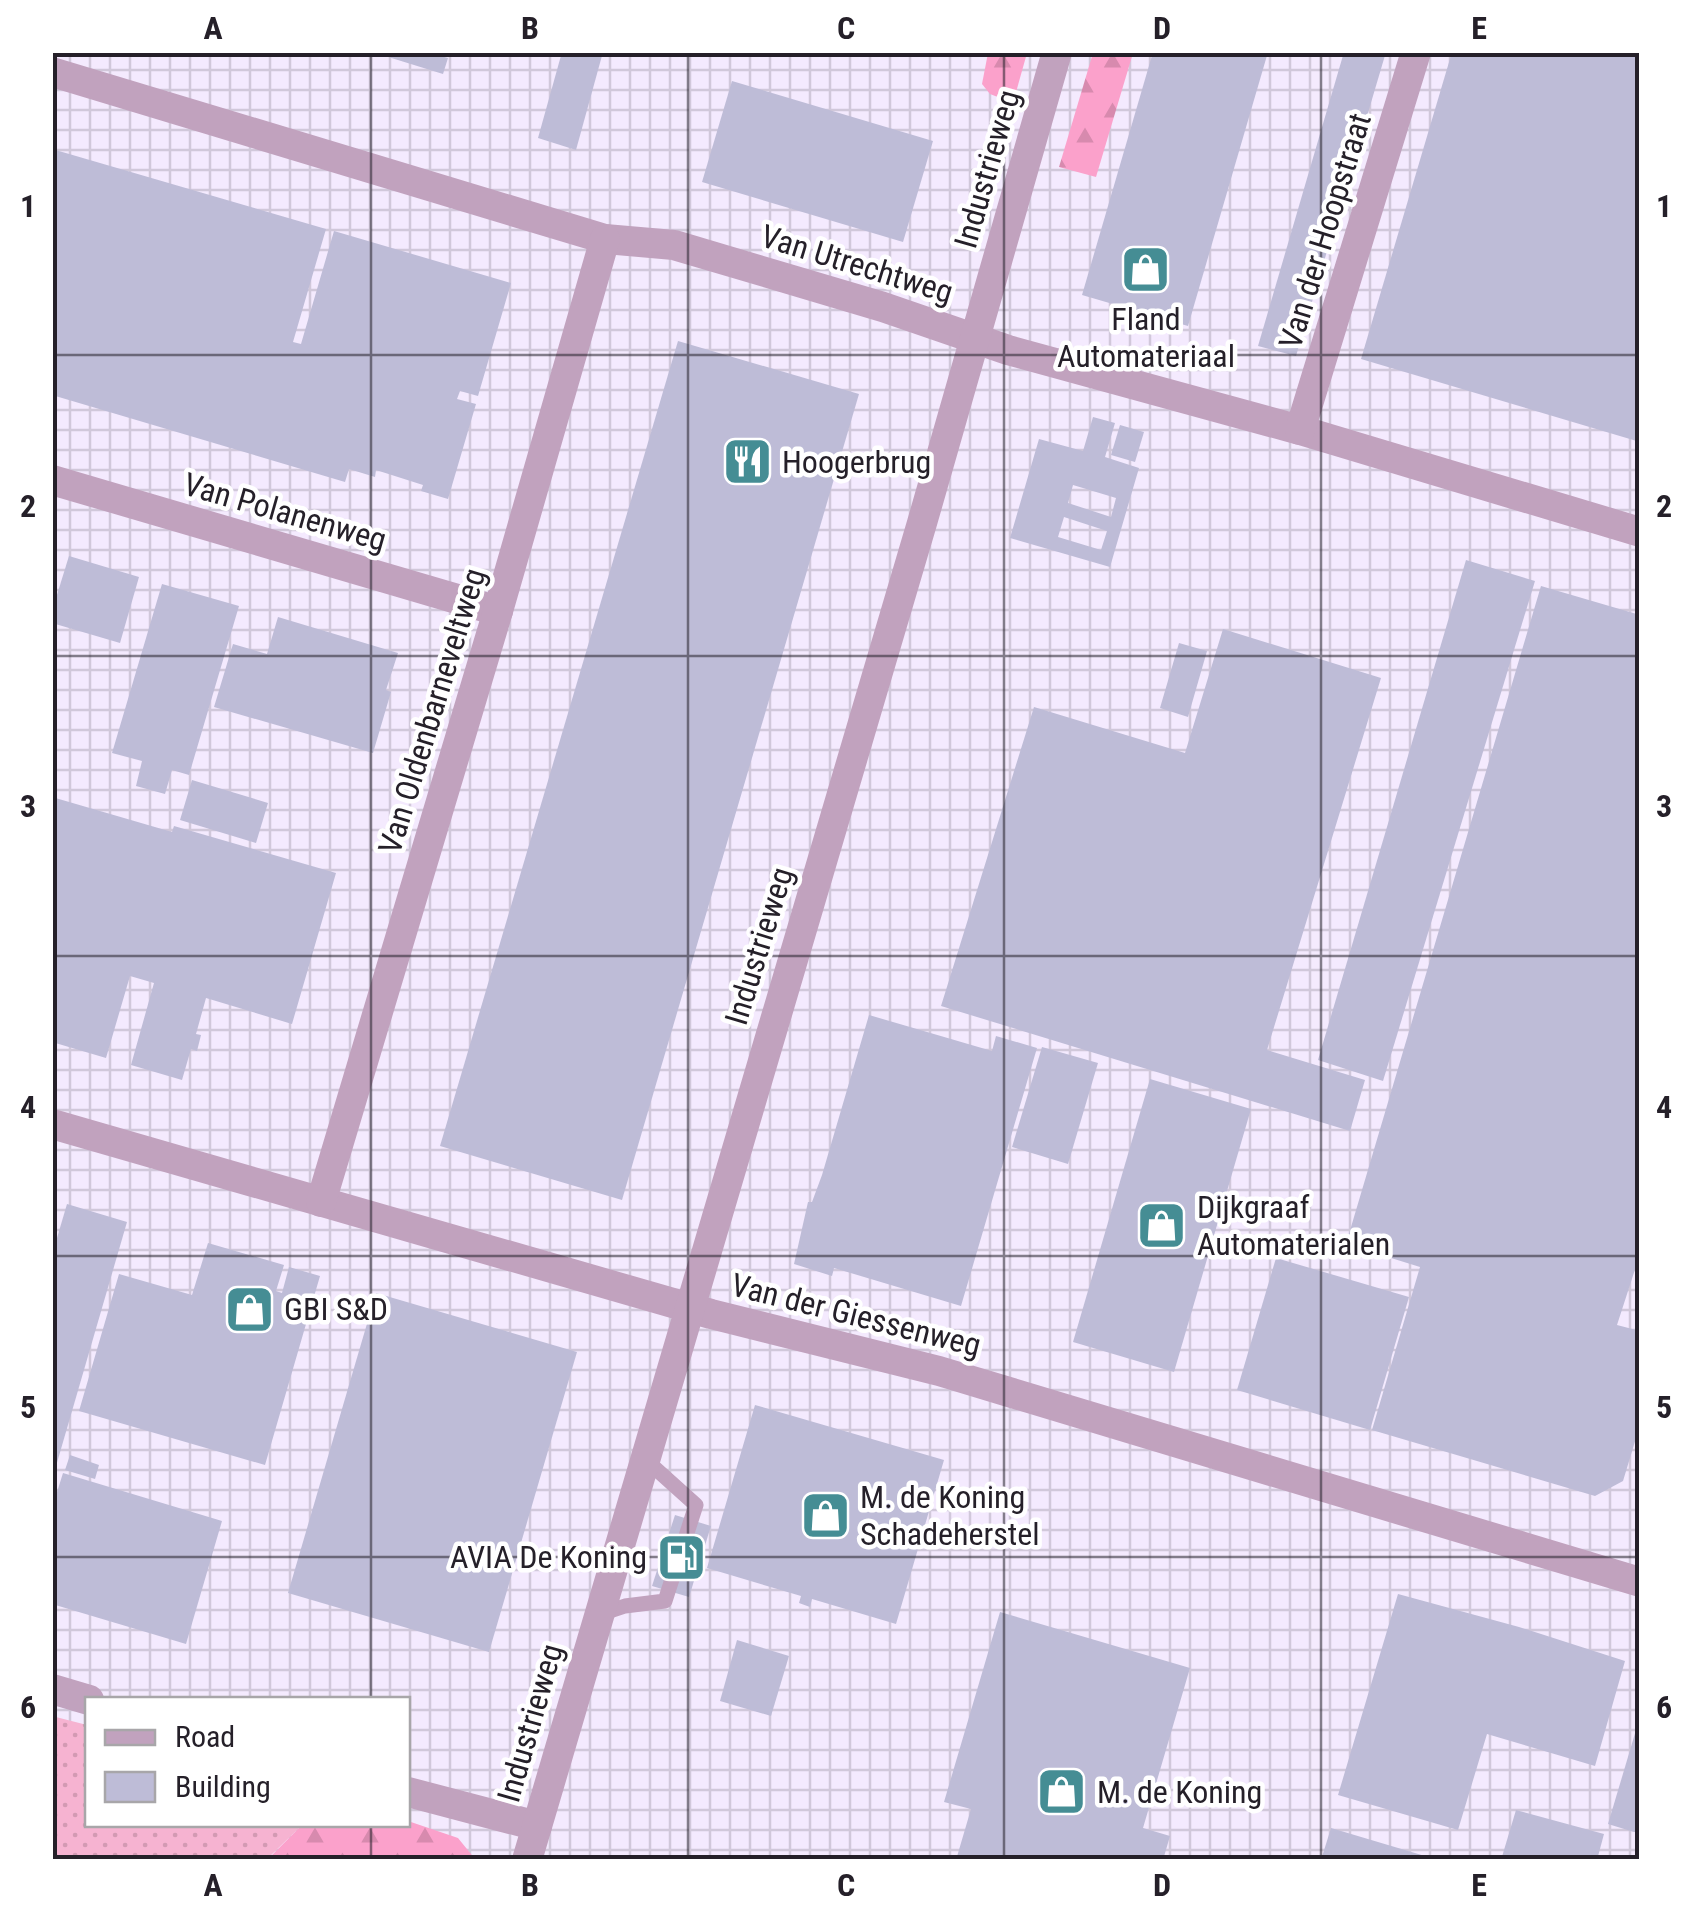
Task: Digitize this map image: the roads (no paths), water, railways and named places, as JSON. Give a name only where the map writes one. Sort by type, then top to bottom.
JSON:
[{"type":"street","name":"Industrieweg","points":[[526,1860],[1058,52]]},
{"type":"street","name":"Van der Hoopstraat","points":[[1300,430],[1416,52]]},
{"type":"street","name":"Van Utrechtweg","points":[[52,72],[605,239],[674,245],[1008,350],[1300,430],[1640,532]]},
{"type":"street","name":"Van Oldenbarneveltweg","points":[[321,1202],[605,239]]},
{"type":"street","name":"Van Polanenweg","points":[[52,480],[498,611]]},
{"type":"street","name":"Van der Giessenweg","points":[[52,1124],[689,1307],[939,1371],[1640,1582]]},
{"type":"street","points":[[52,1689],[85,1699]]},
{"type":"street","points":[[410,1793],[536,1826]]},
{"type":"lane","points":[[598,1615],[626,1606],[665,1601],[692,1520],[696,1505],[645,1458]]},
{"type":"place","name":"Fland Automateriaal","points":[[1146,269]]},
{"type":"place","name":"Hoogerbrug","points":[[747,462]]},
{"type":"place","name":"Dijkgraaf Automaterialen","points":[[1162,1225]]},
{"type":"place","name":"GBI S&D","points":[[249,1309]]},
{"type":"place","name":"M. de Koning Schadeherstel","points":[[825,1515]]},
{"type":"place","name":"AVIA De Koning","points":[[682,1557]]},
{"type":"place","name":"M. de Koning","points":[[1062,1792]]}]
